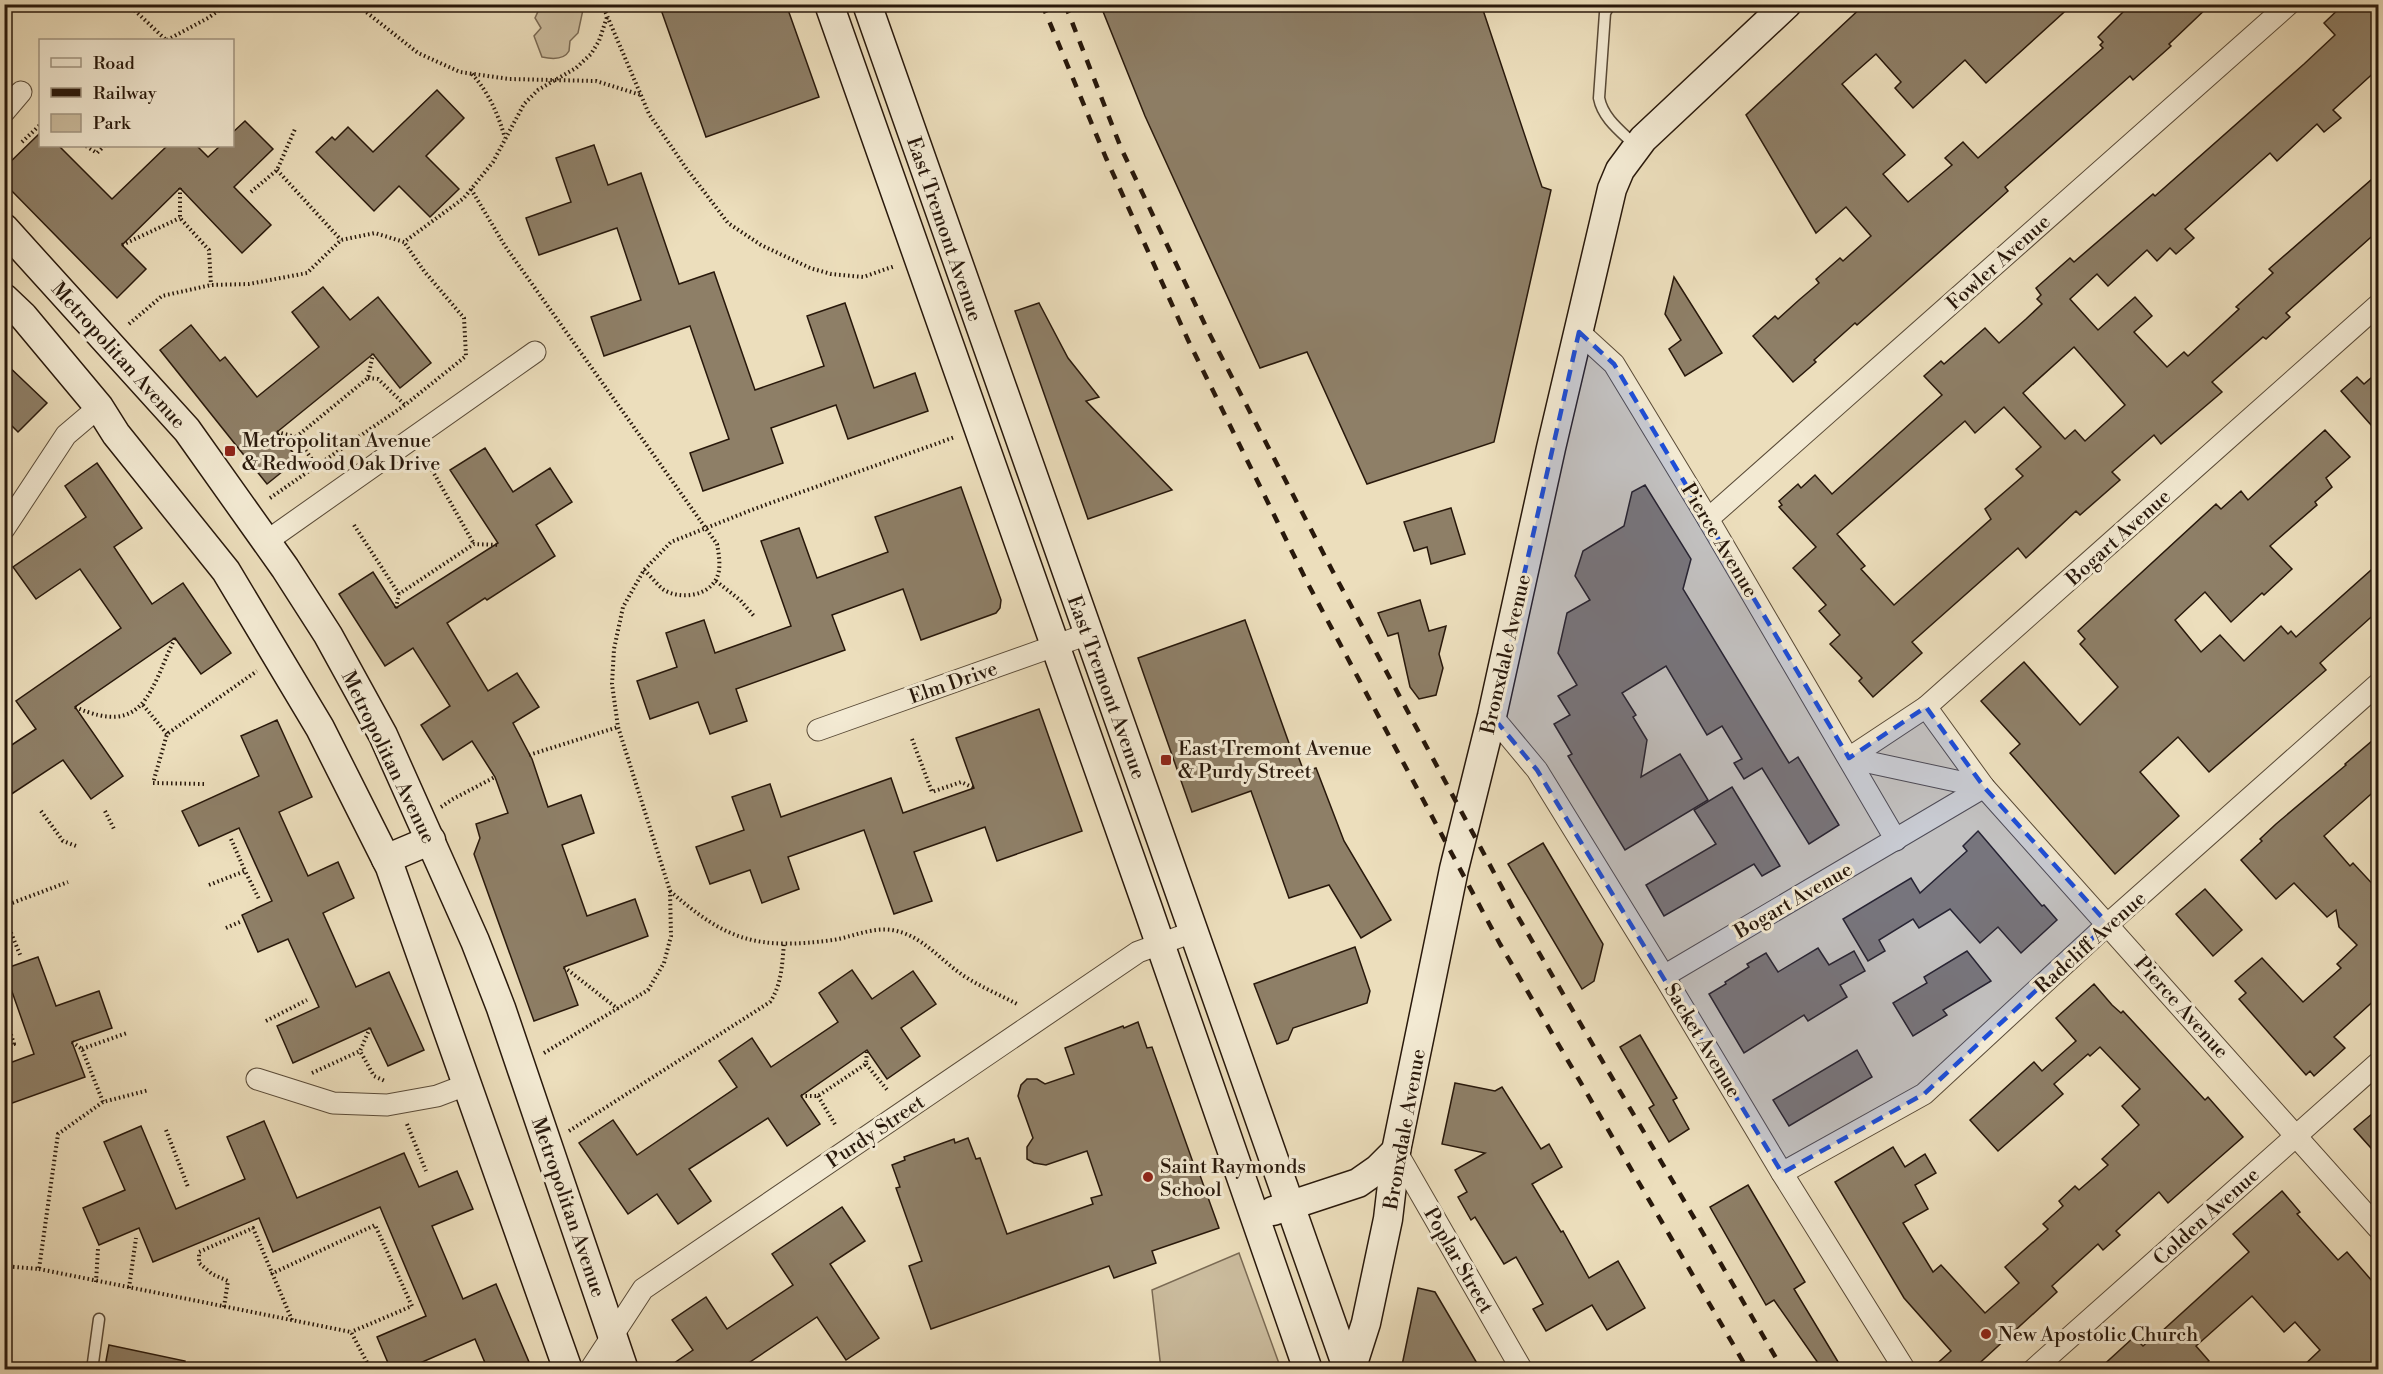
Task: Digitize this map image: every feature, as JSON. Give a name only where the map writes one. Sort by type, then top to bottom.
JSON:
[{"type":"street","name":"Bronxdale Avenue","points":[[1350,1370],[1366,1323],[1388,1219],[1396,1151],[1454,869],[1492,716],[1551,448],[1612,189],[1620,170],[1643,139],[1787,4]]},
{"type":"street","name":"Fowler Avenue","points":[[1708,519],[2289,4]]},
{"type":"street","points":[[834,17],[869,11]]},
{"type":"street","name":"East Tremont Avenue","points":[[869,11],[1193,932],[1350,1370]]},
{"type":"street","name":"East Tremont Avenue","points":[[834,17],[1308,1370]]},
{"type":"street","points":[[4,112],[21,92]]},
{"type":"street","name":"Metropolitan Avenue","points":[[4,228],[187,430],[267,541],[328,635],[372,715],[431,840],[501,1008],[624,1370]]},
{"type":"street","points":[[52,280],[12,305],[99,407],[116,434],[226,571],[320,728],[386,859],[568,1370]]},
{"type":"street","name":"Bogart Avenue","points":[[1849,759],[1926,707],[2379,305]]},
{"type":"street","name":"Pierce Avenue","points":[[1579,332],[1614,364],[1708,519],[1896,840]]},
{"type":"street","points":[[267,541],[535,352]]},
{"type":"street","points":[[957,367],[990,356]]},
{"type":"street","points":[[4,529],[66,435],[99,407]]},
{"type":"street","name":"Elm Drive","points":[[818,730],[1088,634]]},
{"type":"street","name":"Radcliff Avenue","points":[[1782,1173],[1924,1094],[2108,924],[2379,684]]},
{"type":"street","name":"Pierce Avenue","points":[[1926,707],[1984,787],[2379,1228]]},
{"type":"street","name":"Sacket Avenue","points":[[1492,716],[1537,770],[1664,975],[1782,1173],[1905,1370]]},
{"type":"street","points":[[1849,759],[1984,787]]},
{"type":"street","name":"Bogart Avenue","points":[[1664,975],[1984,787]]},
{"type":"street","points":[[386,859],[431,840]]},
{"type":"street","name":"Purdy Street","points":[[590,1370],[643,1289],[1138,952],[1193,932]]},
{"type":"street","name":"Colden Avenue","points":[[2033,1370],[2379,1063]]},
{"type":"street","points":[[257,1079],[333,1103],[387,1105],[437,1096],[466,1085]]},
{"type":"street","points":[[1254,1217],[1358,1183],[1378,1169],[1396,1151]]},
{"type":"street","name":"Poplar Street","points":[[1396,1151],[1522,1370]]},
{"type":"lane","points":[[1605,7],[1599,98],[1601,108],[1637,147]]},
{"type":"lane","points":[[92,1370],[99,1319]]},
{"type":"path","points":[[128,4],[165,39]]},
{"type":"path","points":[[168,39],[208,18],[228,4]]},
{"type":"path","points":[[356,4],[418,53],[460,72],[509,80],[596,81],[641,96]]},
{"type":"path","points":[[602,4],[649,114],[728,223],[761,245],[810,268],[831,274],[863,277],[896,265]]},
{"type":"path","points":[[404,242],[464,198],[493,162],[524,104],[554,80],[576,68],[591,54],[599,41],[607,17]]},
{"type":"path","points":[[471,74],[480,83],[498,114],[505,139]]},
{"type":"path","points":[[22,142],[39,126]]},
{"type":"path","points":[[251,192],[277,170],[295,129]]},
{"type":"path","points":[[88,147],[97,153],[103,147]]},
{"type":"path","points":[[277,170],[341,240]]},
{"type":"path","points":[[180,188],[180,218],[209,250],[211,285]]},
{"type":"path","points":[[471,189],[505,246],[717,544],[720,562],[716,581],[692,595],[680,596],[664,590],[645,570]]},
{"type":"path","points":[[122,245],[180,218]]},
{"type":"path","points":[[129,324],[162,296],[211,285],[249,284],[307,273],[341,240],[375,233],[404,242],[424,271],[464,318],[466,356],[405,405],[270,498]]},
{"type":"path","points":[[296,437],[368,378],[373,354]]},
{"type":"path","points":[[368,378],[378,379],[405,405]]},
{"type":"path","points":[[277,432],[296,437],[316,465]]},
{"type":"path","points":[[540,1055],[648,990],[664,963],[671,936],[670,891],[618,727],[612,684],[614,649],[623,607],[645,570],[671,542],[754,508],[957,436]]},
{"type":"path","points":[[432,471],[474,544]]},
{"type":"path","points":[[354,525],[399,594]]},
{"type":"path","points":[[396,608],[399,594],[474,544],[499,544]]},
{"type":"path","points":[[716,581],[740,600],[754,616]]},
{"type":"path","points":[[75,707],[92,714],[112,718],[126,715],[143,705],[176,638]]},
{"type":"path","points":[[204,784],[153,783],[167,734],[278,657]]},
{"type":"path","points":[[143,705],[167,734]]},
{"type":"path","points":[[529,755],[618,727]]},
{"type":"path","points":[[912,739],[932,792],[961,782],[974,788]]},
{"type":"path","points":[[453,799],[495,777]]},
{"type":"path","points":[[41,811],[63,841],[76,846]]},
{"type":"path","points":[[105,811],[115,831]]},
{"type":"path","points":[[231,838],[260,899]]},
{"type":"path","points":[[209,885],[245,871]]},
{"type":"path","points":[[4,906],[68,882]]},
{"type":"path","points":[[670,891],[698,915],[721,930],[754,941],[784,944],[835,939],[876,930],[907,934],[935,952],[964,976],[1017,1004]]},
{"type":"path","points":[[4,916],[21,957]]},
{"type":"path","points":[[226,928],[242,921]]},
{"type":"path","points":[[568,1131],[770,1002],[777,992],[781,977],[784,944]]},
{"type":"path","points":[[564,967],[618,1009]]},
{"type":"path","points":[[266,1021],[308,1000]]},
{"type":"path","points":[[4,1013],[14,1044],[4,1047]]},
{"type":"path","points":[[310,1074],[360,1051],[370,1028]]},
{"type":"path","points":[[82,1049],[127,1033]]},
{"type":"path","points":[[72,1042],[82,1049],[103,1102]]},
{"type":"path","points":[[867,1050],[866,1064],[888,1091]]},
{"type":"path","points":[[360,1051],[374,1076],[391,1084]]},
{"type":"path","points":[[801,1096],[818,1096],[866,1064]]},
{"type":"path","points":[[39,1269],[58,1134],[103,1102],[149,1090]]},
{"type":"path","points":[[818,1096],[836,1126]]},
{"type":"path","points":[[405,1118],[426,1171]]},
{"type":"path","points":[[166,1130],[188,1187]]},
{"type":"path","points":[[4,1266],[39,1269],[351,1332],[411,1306],[375,1225],[271,1274]]},
{"type":"path","points":[[224,1308],[228,1281],[212,1274],[199,1263],[199,1252],[254,1228],[292,1321]]},
{"type":"path","points":[[129,1288],[136,1238]]},
{"type":"path","points":[[96,1282],[98,1249]]},
{"type":"path","points":[[351,1332],[371,1370]]},
{"type":"highlighted area","points":[[1579,332],[1614,364],[1849,758],[1926,707],[1984,787],[2108,924],[1924,1094],[1782,1173],[1537,770],[1492,716]]},
{"type":"green space","points":[[541,5],[584,5],[578,33],[570,41],[567,54],[561,57],[542,57],[534,36],[541,28],[535,18]]},
{"type":"green space","points":[[1239,1253],[1281,1369],[1161,1369],[1152,1290]]},
{"type":"building","points":[[659,4],[786,4],[819,97],[706,137]]},
{"type":"building","points":[[1100,4],[1481,4],[1542,187],[1551,190],[1494,442],[1367,484],[1307,352],[1260,368],[1145,116]]},
{"type":"building","points":[[1865,4],[2073,4],[1986,83],[1965,60],[1913,108],[1895,88],[1901,82],[1876,54],[1842,84],[1905,155],[1883,174],[1908,202],[1952,165],[1945,158],[1963,142],[1978,158],[2103,48],[2100,45],[2103,42],[2098,37],[2131,4],[2211,4],[2169,44],[2171,46],[2133,80],[2130,76],[2005,187],[2008,191],[1857,325],[1855,323],[1793,382],[1753,336],[1775,316],[1778,319],[1819,283],[1816,279],[1840,258],[1843,261],[1871,236],[1846,207],[1816,233],[1746,115]]},
{"type":"building","points":[[2344,4],[2365,4],[2379,19],[2379,68],[2333,110],[2341,118],[2324,132],[2317,124],[2277,161],[2270,153],[2185,229],[2194,238],[2176,254],[2170,248],[2157,261],[2147,250],[2108,286],[2097,274],[2070,299],[2098,330],[2135,297],[2152,316],[2134,332],[2167,367],[2184,352],[2188,356],[2239,309],[2236,307],[2273,273],[2269,269],[2379,173],[2379,230],[2286,313],[2290,317],[2266,339],[2263,337],[2212,382],[2222,392],[2161,444],[2154,435],[2112,472],[2120,480],[2080,515],[2076,511],[2026,558],[2018,548],[1912,642],[1922,653],[1873,697],[1859,681],[1862,678],[1830,644],[1840,635],[1819,611],[1826,605],[1793,568],[1816,547],[1779,507],[1782,505],[1779,501],[1798,484],[1801,488],[1815,475],[1832,494],[1942,395],[1924,376],[1941,361],[1944,364],[1985,328],[1999,343],[2042,304],[2037,299],[2041,295],[2036,288],[2070,258],[2074,262],[2153,194],[2155,196],[2335,35],[2324,23]],"holes":[[[2074,347],[2125,405],[2085,441],[2075,430],[2065,439],[2023,393]],[[2004,407],[2041,447],[2016,469],[2023,476],[1985,509],[1991,519],[1894,605],[1861,569],[1865,566],[1837,534],[1965,421],[1975,433]]]},
{"type":"building","points":[[437,90],[464,118],[426,156],[459,189],[430,217],[399,186],[374,211],[316,152],[332,137],[335,140],[348,127],[373,152]]},
{"type":"building","points":[[245,121],[273,149],[234,187],[271,225],[242,253],[180,188],[122,245],[146,269],[117,298],[4,183],[4,168],[39,134],[39,147],[60,147],[112,199],[166,147],[198,147],[208,157],[219,147],[234,147],[234,131]]},
{"type":"building","points":[[594,145],[608,185],[641,173],[679,284],[714,272],[755,390],[824,366],[807,316],[845,303],[874,388],[915,373],[928,411],[848,439],[836,405],[771,428],[783,463],[703,491],[690,453],[729,439],[690,326],[604,356],[591,317],[641,300],[617,228],[539,255],[526,218],[571,202],[556,158]]},
{"type":"building","points":[[1674,277],[1722,353],[1685,376],[1669,349],[1681,340],[1665,314]]},
{"type":"building","points":[[323,287],[350,320],[378,297],[431,363],[400,388],[373,354],[277,432],[298,459],[267,484],[160,350],[191,325],[220,361],[225,357],[257,397],[319,347],[292,312]]},
{"type":"building","points":[[1039,303],[1068,358],[1099,397],[1086,401],[1172,490],[1088,519],[1015,311]]},
{"type":"building","points":[[4,362],[47,403],[18,432],[4,418]]},
{"type":"building","points":[[2379,371],[2379,434],[2341,391],[2357,377],[2364,384]]},
{"type":"building","points":[[2325,430],[2350,457],[2326,478],[2332,487],[2315,502],[2317,505],[2270,546],[2292,569],[2231,622],[2205,592],[2175,620],[2201,652],[2220,635],[2244,661],[2281,626],[2288,634],[2291,631],[2296,637],[2379,563],[2379,610],[2320,663],[2326,670],[2209,772],[2178,737],[2140,772],[2179,816],[2115,874],[2010,753],[2020,744],[1981,701],[2024,662],[2080,725],[2118,687],[2080,644],[2085,639],[2078,631],[2216,504],[2221,509],[2241,491],[2248,500]]},
{"type":"building","points":[[485,448],[513,492],[550,468],[572,502],[536,525],[555,556],[447,623],[488,691],[517,673],[539,707],[513,723],[532,759],[548,807],[581,795],[594,833],[562,845],[587,916],[635,899],[648,936],[564,967],[578,1005],[534,1021],[474,854],[480,838],[476,824],[508,813],[495,777],[472,741],[443,760],[421,725],[450,706],[413,648],[385,666],[339,594],[373,572],[396,608],[498,543],[450,470]]},
{"type":"building","points":[[97,463],[142,528],[114,547],[152,604],[183,583],[231,653],[201,674],[175,638],[75,707],[123,776],[91,799],[63,760],[4,799],[4,750],[36,729],[16,701],[121,628],[80,569],[36,599],[13,567],[86,517],[65,486]]},
{"type":"building","points":[[1645,485],[1691,559],[1683,589],[1789,763],[1798,757],[1839,825],[1809,844],[1762,768],[1744,779],[1734,763],[1742,759],[1722,726],[1707,735],[1666,666],[1622,693],[1636,715],[1633,717],[1647,740],[1641,777],[1680,754],[1708,800],[1625,850],[1568,756],[1572,754],[1554,724],[1570,715],[1558,696],[1577,685],[1558,653],[1567,613],[1590,600],[1575,576],[1583,551],[1624,526],[1632,492]]},
{"type":"building","points":[[961,487],[1001,600],[1000,608],[996,613],[921,640],[903,589],[832,615],[845,650],[736,689],[747,721],[710,734],[698,702],[650,719],[637,681],[677,667],[666,633],[704,620],[715,653],[791,626],[761,541],[799,528],[817,578],[888,552],[875,517]]},
{"type":"building","points":[[1451,508],[1465,554],[1431,564],[1427,547],[1414,551],[1404,522]]},
{"type":"building","points":[[1420,600],[1429,631],[1446,626],[1439,654],[1443,668],[1436,695],[1419,699],[1410,687],[1398,633],[1388,636],[1378,613]]},
{"type":"building","points":[[1245,620],[1290,746],[1294,745],[1304,772],[1316,768],[1344,841],[1391,920],[1361,938],[1329,885],[1289,898],[1251,791],[1192,812],[1138,658]]},
{"type":"building","points":[[1039,709],[1082,831],[997,861],[985,827],[914,852],[932,901],[894,914],[864,830],[788,857],[799,889],[762,903],[750,870],[710,884],[696,847],[744,830],[732,797],[770,784],[781,817],[891,778],[903,813],[974,788],[956,738]]},
{"type":"building","points":[[277,720],[312,797],[279,812],[308,876],[338,862],[354,898],[323,913],[356,987],[389,972],[424,1050],[388,1066],[370,1028],[293,1063],[277,1026],[319,1007],[288,939],[258,952],[242,915],[272,901],[239,828],[199,846],[182,811],[259,776],[241,736]]},
{"type":"building","points":[[2379,735],[2379,787],[2324,836],[2350,866],[2353,863],[2379,891],[2379,996],[2334,1037],[2345,1048],[2314,1076],[2310,1071],[2306,1075],[2239,999],[2246,993],[2235,981],[2262,958],[2303,1002],[2341,968],[2337,964],[2357,945],[2339,927],[2336,910],[2327,917],[2294,883],[2276,899],[2241,860],[2262,841],[2260,839],[2276,824]]},
{"type":"building","points":[[1732,787],[1780,866],[1762,876],[1754,864],[1664,916],[1646,885],[1716,844],[1694,810]]},
{"type":"building","points":[[1978,831],[2042,906],[2044,905],[2057,920],[2021,953],[1998,927],[1980,943],[1950,909],[1919,928],[1913,919],[1879,940],[1885,951],[1868,961],[1843,919],[1911,878],[1920,893],[1967,851],[1963,846]]},
{"type":"building","points":[[1543,843],[1603,944],[1594,981],[1582,989],[1508,864]]},
{"type":"building","points":[[2205,889],[2242,930],[2213,956],[2176,914]]},
{"type":"building","points":[[1355,947],[1370,991],[1367,1003],[1293,1028],[1288,1040],[1277,1044],[1254,984]]},
{"type":"building","points":[[1818,948],[1829,965],[1854,951],[1865,971],[1840,985],[1847,997],[1808,1021],[1804,1015],[1744,1053],[1709,994],[1749,967],[1747,964],[1766,953],[1778,972]]},
{"type":"building","points":[[1967,951],[1991,981],[1943,1010],[1947,1015],[1913,1036],[1893,1003],[1927,983],[1924,977]]},
{"type":"building","points":[[38,957],[56,1006],[99,991],[112,1028],[72,1042],[85,1077],[4,1106],[4,1065],[34,1054],[4,969]]},
{"type":"building","points":[[852,970],[872,999],[913,971],[936,1004],[901,1028],[920,1056],[887,1079],[867,1050],[801,1096],[820,1124],[787,1146],[768,1118],[689,1169],[711,1201],[678,1224],[657,1194],[628,1214],[579,1143],[613,1120],[637,1155],[737,1087],[719,1061],[752,1038],[771,1067],[838,1022],[819,993]]},
{"type":"building","points":[[2094,984],[2112,1005],[2121,1013],[2123,1011],[2205,1100],[2208,1097],[2243,1137],[2168,1203],[2159,1192],[2116,1231],[2120,1235],[2103,1250],[2098,1244],[2052,1286],[2057,1292],[1972,1370],[1930,1370],[1951,1351],[1904,1298],[1835,1182],[1893,1147],[1905,1167],[1925,1154],[1936,1173],[1915,1185],[1928,1209],[1903,1223],[1933,1272],[1941,1265],[1985,1313],[2019,1283],[2005,1267],[2048,1229],[2043,1224],[2063,1206],[2059,1201],[2075,1186],[2079,1190],[2108,1165],[2102,1159],[2139,1125],[2122,1106],[2140,1089],[2100,1047],[2090,1056],[2088,1054],[2054,1084],[2063,1094],[1998,1151],[1970,1120],[2034,1062],[2042,1071],[2076,1041],[2056,1018]]},
{"type":"building","name":"Saint Raymonds School","points":[[1138,1022],[1147,1048],[1152,1047],[1219,1228],[1152,1251],[1156,1263],[1114,1278],[1109,1266],[931,1329],[909,1266],[922,1261],[896,1188],[900,1187],[892,1165],[905,1160],[904,1157],[954,1139],[955,1143],[968,1138],[976,1159],[980,1158],[1007,1234],[1093,1204],[1091,1198],[1102,1195],[1087,1151],[1046,1165],[1027,1159],[1027,1147],[1033,1138],[1018,1096],[1021,1085],[1027,1079],[1037,1079],[1045,1084],[1074,1074],[1065,1048]]},
{"type":"building","points":[[1640,1035],[1677,1098],[1673,1100],[1689,1129],[1669,1142],[1649,1108],[1654,1105],[1620,1047]]},
{"type":"building","points":[[1857,1050],[1872,1077],[1789,1126],[1773,1100]]},
{"type":"building","points":[[1455,1083],[1495,1091],[1502,1087],[1541,1149],[1549,1144],[1562,1167],[1532,1184],[1561,1232],[1563,1231],[1589,1278],[1618,1261],[1645,1308],[1607,1330],[1592,1305],[1546,1331],[1533,1309],[1543,1304],[1516,1257],[1504,1264],[1475,1217],[1471,1220],[1458,1197],[1467,1192],[1455,1170],[1485,1153],[1442,1144]]},
{"type":"building","points":[[2379,1108],[2379,1157],[2354,1129]]},
{"type":"building","points":[[264,1121],[297,1198],[404,1153],[419,1187],[457,1171],[473,1209],[432,1226],[463,1299],[496,1284],[529,1362],[513,1370],[488,1370],[475,1339],[404,1370],[391,1370],[377,1337],[426,1316],[380,1207],[273,1252],[259,1218],[153,1262],[139,1228],[99,1245],[83,1208],[125,1190],[104,1142],[141,1126],[176,1209],[245,1179],[227,1137]]},
{"type":"building","points":[[1748,1185],[1805,1282],[1794,1289],[1843,1370],[1823,1370],[1774,1300],[1766,1305],[1710,1207]]},
{"type":"building","points":[[2282,1191],[2300,1212],[2297,1214],[2338,1260],[2347,1252],[2379,1289],[2379,1370],[2299,1370],[2320,1350],[2295,1322],[2284,1332],[2252,1296],[2196,1346],[2209,1361],[2199,1370],[2098,1370],[2134,1337],[2143,1346],[2161,1332],[2249,1252],[2233,1234]]},
{"type":"building","points":[[842,1207],[865,1241],[830,1264],[879,1338],[846,1360],[817,1317],[738,1370],[664,1370],[693,1350],[672,1320],[706,1297],[727,1329],[793,1285],[772,1254]]},
{"type":"building","points":[[1418,1288],[1435,1292],[1481,1370],[1401,1370]]},
{"type":"building","points":[[109,1345],[185,1361],[184,1370],[109,1370],[106,1361]]},
{"type":"railway","points":[[1042,4],[1106,158],[1188,340],[1307,582],[1500,944],[1748,1370]]},
{"type":"railway","points":[[1065,4],[1121,148],[1208,331],[1332,570],[1514,910],[1783,1370]]},
{"type":"place","name":"Metropolitan Avenue & Redwood Oak Drive","points":[[230,451]]},
{"type":"place","name":"East Tremont Avenue & Purdy Street","points":[[1166,760]]},
{"type":"place","name":"Saint Raymonds School","points":[[1148,1177]]},
{"type":"place","name":"New Apostolic Church","points":[[1986,1334]]}]
